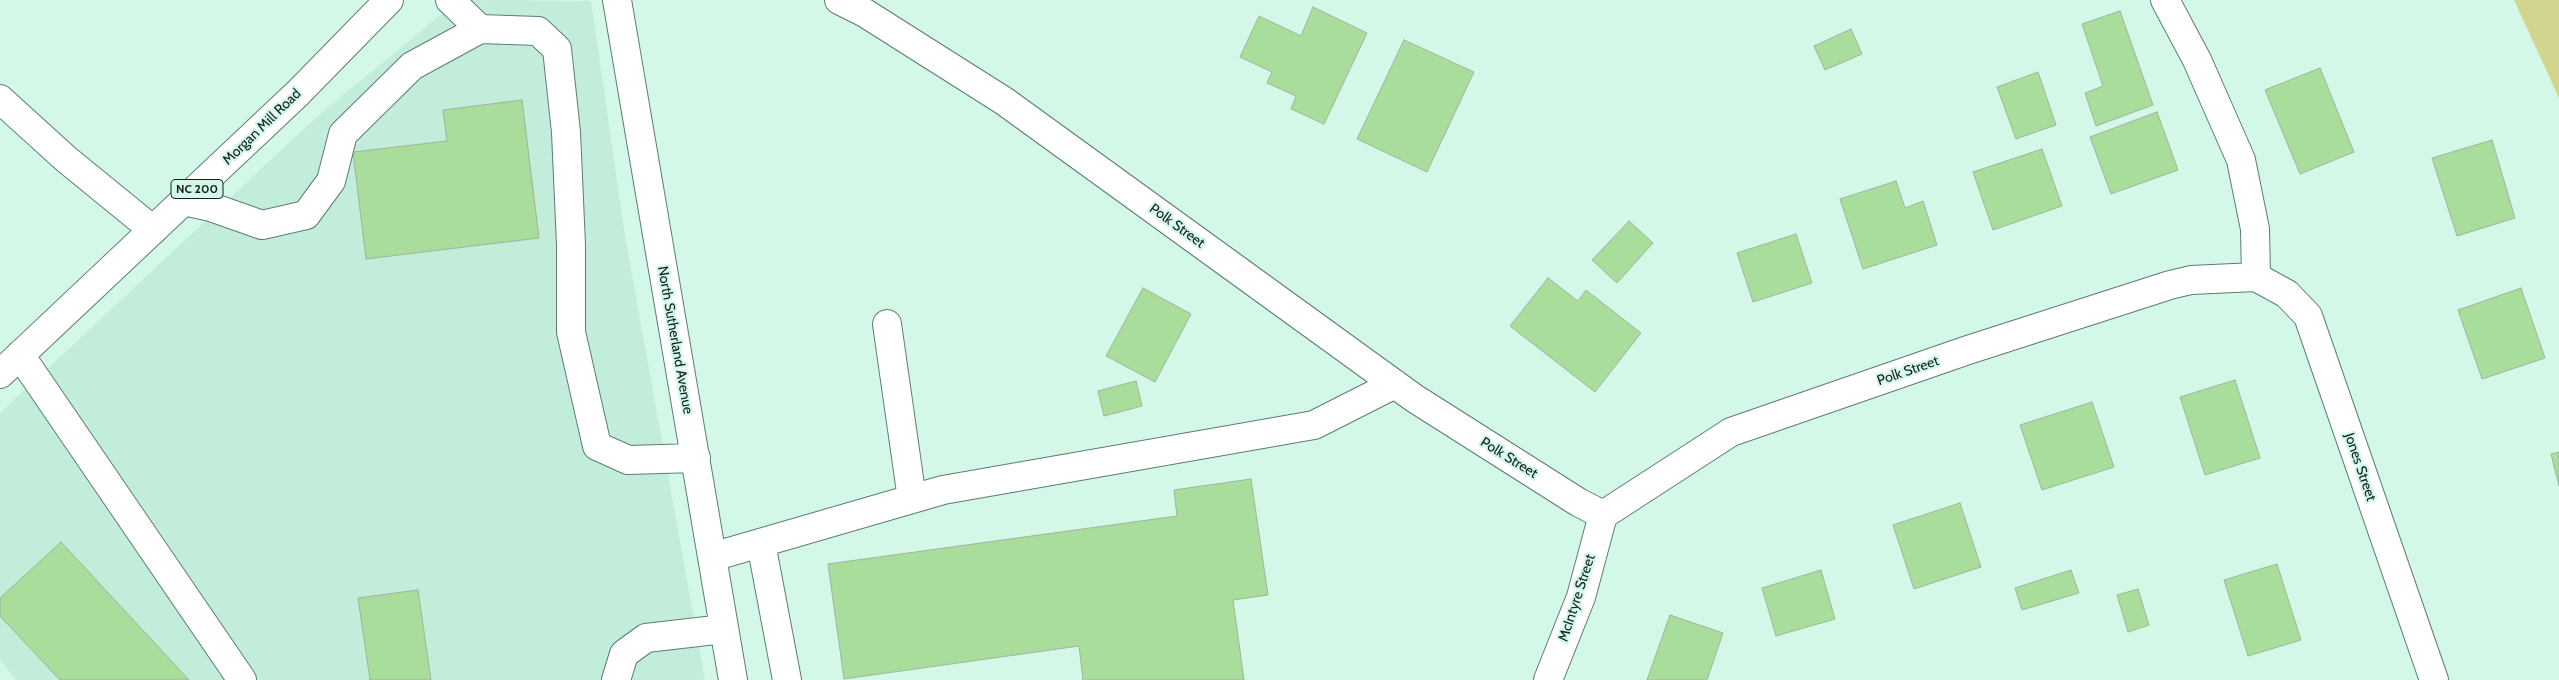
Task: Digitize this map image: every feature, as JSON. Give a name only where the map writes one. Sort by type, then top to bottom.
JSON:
[{"type":"street","name":"Morgan Mill Road","points":[[0,374],[298,93],[390,0]]},
{"type":"street","points":[[450,0],[480,29]]},
{"type":"street","name":"North Sutherland Avenue","points":[[617,0],[733,680]]},
{"type":"street","name":"Polk Street","points":[[839,0],[865,13],[1004,101],[1395,384],[1578,502],[1603,515],[1731,432],[1968,350],[2170,285],[2191,280],[2256,277]]},
{"type":"street","points":[[2165,0],[2197,60],[2241,160],[2255,229],[2256,277]]},
{"type":"street","points":[[184,201],[211,207],[262,225],[306,215],[331,181],[343,134],[412,66],[480,29],[538,31],[557,49],[566,132],[571,235],[571,332],[597,446],[628,460],[696,458]]},
{"type":"street","points":[[0,99],[66,159],[153,230]]},
{"type":"street","name":"Jones Street","points":[[2256,277],[2287,294],[2308,316],[2434,680]]},
{"type":"street","points":[[887,324],[912,499]]},
{"type":"street","points":[[20,355],[242,680]]},
{"type":"street","points":[[712,557],[943,490],[1314,425],[1395,384]]},
{"type":"street","name":"McIntyre Street","points":[[1548,680],[1581,597],[1603,515]]},
{"type":"street","points":[[761,543],[787,680]]},
{"type":"street","points":[[616,680],[624,654],[646,638],[724,629]]},
{"type":"shaded area","points":[[459,0],[591,1],[625,236],[705,680],[16,680],[0,660],[0,413],[321,113]]},
{"type":"green space","points":[[2514,0],[2559,0],[2559,98]]},
{"type":"building","points":[[1313,7],[1367,33],[1324,124],[1291,109],[1296,96],[1267,83],[1272,72],[1240,57],[1259,16],[1301,36]]},
{"type":"building","points":[[2120,11],[2153,105],[2096,126],[2085,93],[2103,86],[2082,24]]},
{"type":"building","points":[[1851,29],[1862,54],[1825,70],[1814,46]]},
{"type":"building","points":[[1404,40],[1474,72],[1427,172],[1357,139]]},
{"type":"building","points":[[2320,68],[2354,152],[2300,174],[2265,90]]},
{"type":"building","points":[[2038,72],[2056,125],[2016,139],[1997,87]]},
{"type":"building","points":[[522,100],[539,238],[366,259],[353,152],[447,141],[443,110]]},
{"type":"building","points":[[2157,112],[2178,170],[2111,194],[2090,137]]},
{"type":"building","points":[[2492,140],[2515,218],[2457,236],[2432,158]]},
{"type":"building","points":[[2042,149],[2062,206],[1993,230],[1973,172]]},
{"type":"building","points":[[1896,181],[1905,208],[1923,201],[1937,245],[1863,269],[1840,199]]},
{"type":"building","points":[[1629,221],[1653,243],[1617,283],[1592,260]]},
{"type":"building","points":[[1796,234],[1812,283],[1753,302],[1737,253]]},
{"type":"building","points":[[1548,278],[1578,301],[1586,290],[1641,333],[1595,392],[1510,326]]},
{"type":"building","points":[[1143,288],[1191,314],[1155,382],[1106,356]]},
{"type":"building","points":[[2521,288],[2545,358],[2482,379],[2458,310]]},
{"type":"building","points":[[2235,380],[2260,458],[2205,475],[2180,397]]},
{"type":"building","points":[[1136,381],[1142,406],[1104,416],[1098,391]]},
{"type":"building","points":[[2092,402],[2114,467],[2042,490],[2020,425]]},
{"type":"building","points":[[2559,452],[2559,486],[2551,454]]},
{"type":"building","points":[[1251,479],[1268,595],[1233,600],[1244,680],[1083,680],[1079,646],[844,679],[828,564],[1177,516],[1174,490]]},
{"type":"building","points":[[1960,503],[1981,567],[1914,589],[1893,525]]},
{"type":"building","points":[[61,542],[189,680],[60,680],[0,616],[0,598]]},
{"type":"building","points":[[2277,564],[2301,640],[2248,656],[2224,580]]},
{"type":"building","points":[[1821,570],[1835,619],[1776,636],[1762,588]]},
{"type":"building","points":[[2071,570],[2079,593],[2022,610],[2015,588]]},
{"type":"building","points":[[2138,589],[2149,625],[2128,632],[2117,595]]},
{"type":"building","points":[[418,590],[431,680],[370,680],[358,598]]},
{"type":"building","points":[[1670,615],[1723,633],[1707,680],[1647,680]]}]
